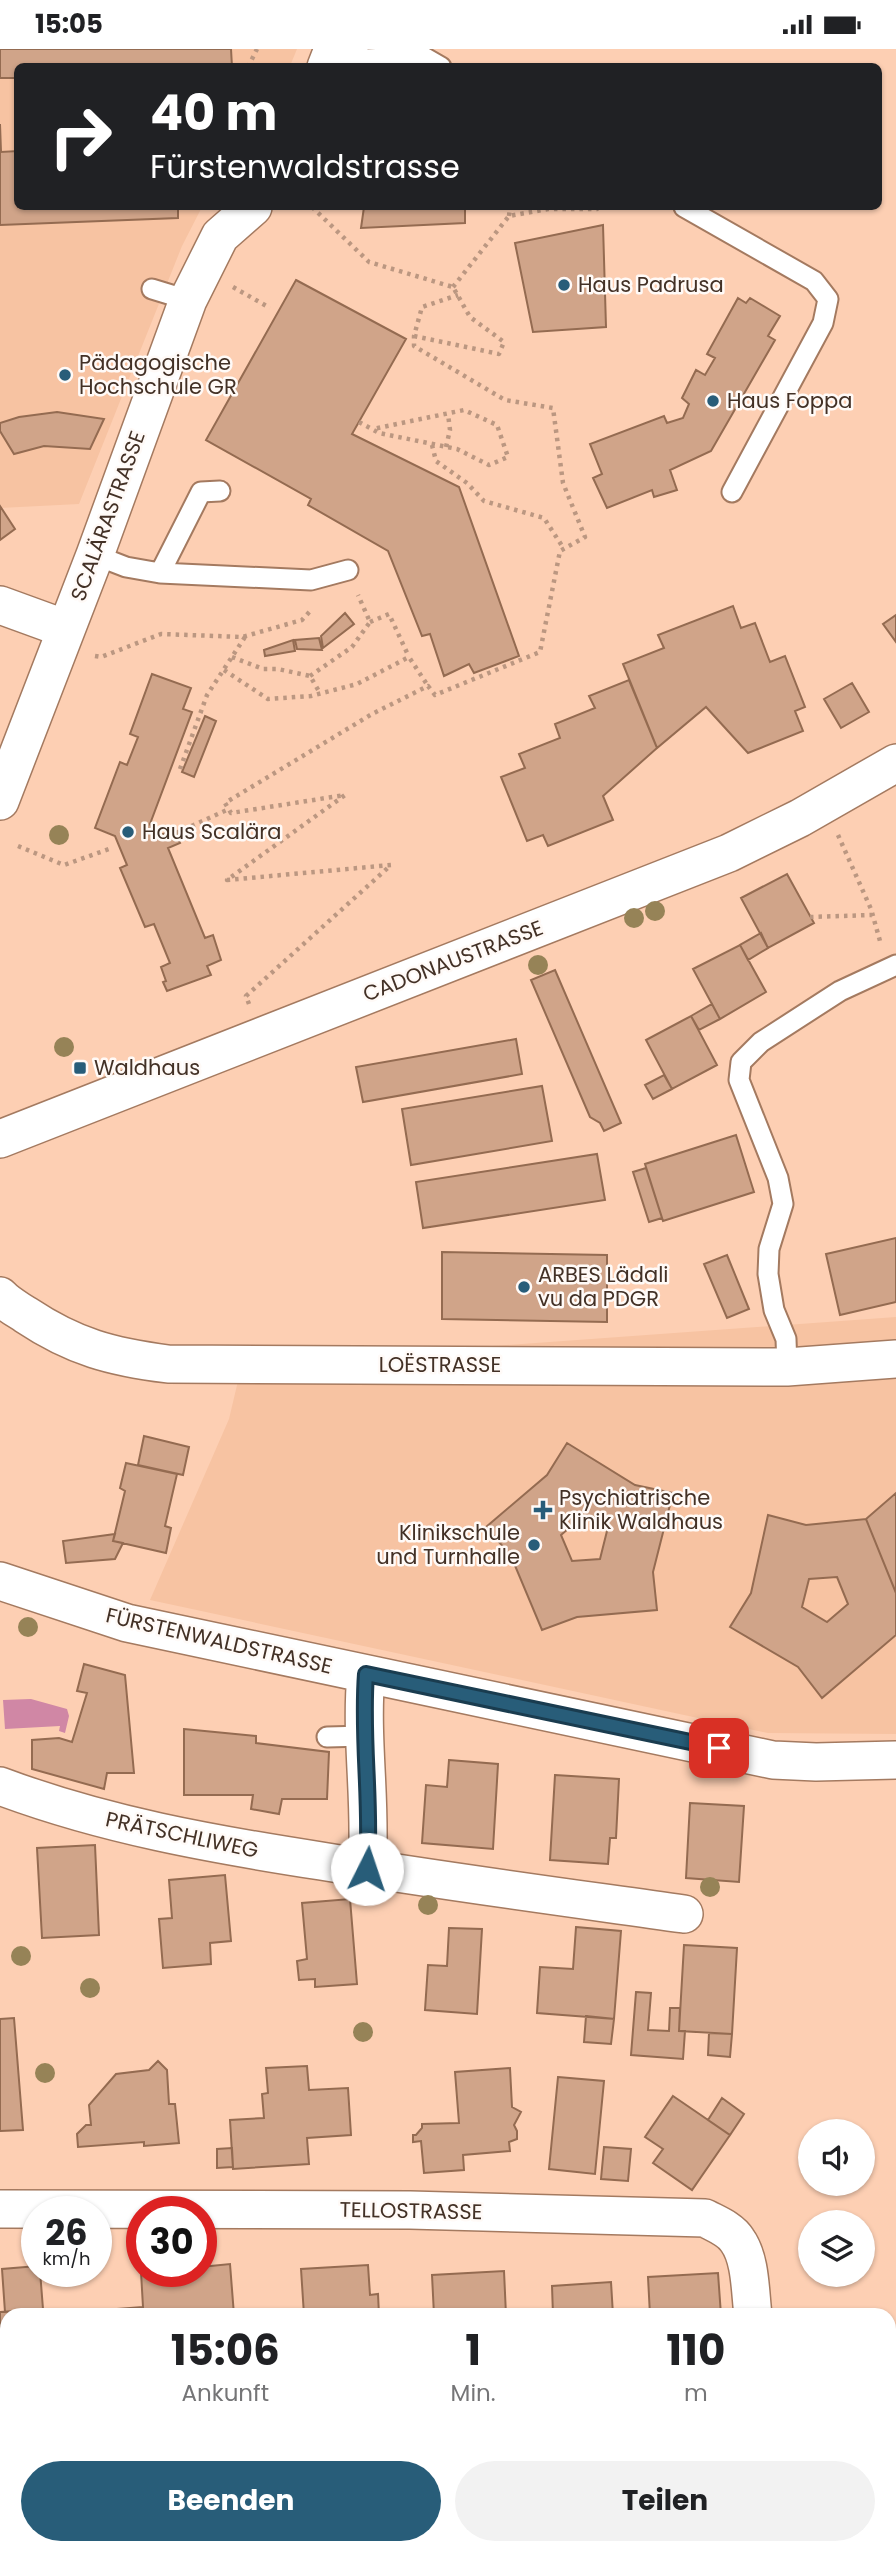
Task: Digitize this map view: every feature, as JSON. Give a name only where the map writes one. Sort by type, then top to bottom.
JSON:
[{"type":"street","name":"SCALÄRASTRASSE","points":[[0,801],[95,555],[188,300],[220,236],[250,210]]},
{"type":"street","points":[[0,605],[66,629]]},
{"type":"street","name":"CADONAUSTRASSE","points":[[0,1139],[729,853],[800,818],[896,763]]},
{"type":"street","name":"LOËSTRASSE","points":[[0,1296],[39,1324],[68,1340],[119,1358],[169,1364],[787,1367],[896,1359]]},
{"type":"street","name":"FÜRSTENWALDSTRASSE","points":[[0,1581],[127,1623],[773,1760],[896,1760]]},
{"type":"street","points":[[366,1674],[363,1704],[369,1840],[367,1869]]},
{"type":"street","name":"PRÄTSCHLIWEG","points":[[0,1786],[49,1805],[191,1840],[367,1869],[684,1914]]},
{"type":"street","name":"TELLOSTRASSE","points":[[0,2209],[410,2210],[705,2218],[726,2229],[738,2240],[746,2262],[752,2308]]},
{"type":"lane","points":[[333,49],[367,59],[422,56],[433,63]]},
{"type":"lane","points":[[689,210],[814,281],[828,299],[823,323],[732,492]]},
{"type":"lane","points":[[152,289],[188,300]]},
{"type":"lane","points":[[160,573],[201,492],[220,491]]},
{"type":"lane","points":[[95,555],[126,567],[160,573],[311,580],[348,570]]},
{"type":"lane","points":[[787,1367],[786,1339],[774,1310],[768,1274],[769,1249],[783,1204],[778,1178],[739,1080],[741,1062],[761,1042],[840,991],[892,966]]},
{"type":"lane","points":[[327,1737],[365,1736]]},
{"type":"path","points":[[315,210],[369,262],[453,287],[470,317],[504,342],[499,354],[414,336]]},
{"type":"path","points":[[453,287],[509,216],[510,210]]},
{"type":"path","points":[[509,216],[542,210]]},
{"type":"path","points":[[223,282],[270,308]]},
{"type":"path","points":[[310,676],[352,646],[370,622],[389,614],[409,657],[435,695],[540,652],[560,551],[585,537],[563,483],[553,408],[505,400],[414,346],[422,307],[458,295]]},
{"type":"path","points":[[359,422],[379,433],[457,449],[489,465],[508,457],[497,425],[464,410],[373,429]]},
{"type":"path","points":[[446,447],[450,430],[447,414]]},
{"type":"path","points":[[432,445],[436,461],[467,483],[484,502],[544,518],[564,549]]},
{"type":"path","points":[[94,655],[101,657],[161,634],[245,636],[302,620],[348,570],[370,622]]},
{"type":"path","points":[[180,769],[208,695],[245,636]]},
{"type":"path","points":[[232,657],[263,669],[278,669],[310,676],[320,693]]},
{"type":"path","points":[[224,670],[268,699],[320,693],[358,684],[409,657]]},
{"type":"path","points":[[249,1004],[246,996],[391,865],[227,880],[345,795],[231,813],[225,803],[372,714],[428,686]]},
{"type":"path","points":[[176,833],[229,809]]},
{"type":"path","points":[[836,830],[892,966]]},
{"type":"path","points":[[18,846],[64,865],[112,848]]},
{"type":"path","points":[[810,917],[872,915]]},
{"type":"shaded area","name":"Pädagogische Hochschule GR","points":[[0,49],[297,49],[291,63],[14,63],[14,210],[200,210],[182,246],[79,504],[0,508]]},
{"type":"shaded area","name":"Psychiatrische Klinik Waldhaus","points":[[896,1317],[896,1734],[768,1733],[150,1600],[229,1419],[242,1364]]},
{"type":"shaded area","points":[[31,1699],[67,1709],[69,1716],[65,1733],[59,1731],[60,1726],[5,1729],[3,1700]]},
{"type":"building","points":[[0,49],[231,49],[232,63],[14,63],[14,78],[0,78]]},
{"type":"building","points":[[0,124],[1,152],[14,151],[14,210],[178,210],[178,218],[0,225]]},
{"type":"building","points":[[364,210],[465,210],[465,223],[361,228]]},
{"type":"building","name":"Haus Padrusa","points":[[603,225],[606,327],[533,332],[515,243]]},
{"type":"building","points":[[296,280],[406,339],[352,434],[459,487],[519,656],[474,673],[469,664],[444,676],[430,634],[422,636],[388,551],[308,505],[311,499],[206,440]]},
{"type":"building","name":"Haus Foppa","points":[[738,298],[746,303],[750,298],[780,316],[768,336],[775,340],[711,451],[670,470],[677,490],[654,497],[652,490],[607,508],[593,478],[602,474],[590,444],[664,416],[667,423],[683,418],[689,404],[682,398],[696,370],[705,375],[715,358],[707,354]]},
{"type":"building","points":[[57,412],[104,419],[90,449],[44,446],[14,454],[0,431],[0,423],[19,417]]},
{"type":"building","points":[[0,506],[15,529],[0,540]]},
{"type":"building","points":[[733,606],[741,628],[755,623],[770,662],[785,656],[805,707],[795,711],[803,731],[748,753],[706,707],[657,748],[623,664],[664,648],[658,635]]},
{"type":"building","points":[[345,613],[354,624],[323,648],[321,636]]},
{"type":"building","points":[[896,615],[896,642],[883,624]]},
{"type":"building","points":[[319,638],[322,650],[297,649],[295,640]]},
{"type":"building","points":[[293,640],[295,651],[265,656],[264,650]]},
{"type":"building","name":"Haus Scalära","points":[[152,674],[191,688],[183,709],[192,712],[150,824],[155,837],[174,830],[176,833],[180,843],[168,848],[205,938],[213,935],[221,960],[207,966],[211,975],[167,991],[161,967],[170,963],[154,924],[145,927],[120,868],[127,865],[115,836],[95,828],[120,762],[127,765],[138,737],[130,734]]},
{"type":"building","points":[[629,680],[657,748],[603,796],[613,820],[548,846],[543,835],[527,841],[501,777],[525,768],[519,754],[560,738],[555,724],[595,708],[589,696]]},
{"type":"building","points":[[852,683],[869,712],[841,728],[824,699]]},
{"type":"building","points":[[205,716],[216,721],[194,777],[182,772]]},
{"type":"building","points":[[787,874],[814,923],[768,948],[741,898]]},
{"type":"building","points":[[761,933],[768,948],[748,960],[740,945]]},
{"type":"building","points":[[740,945],[766,992],[720,1019],[693,969]]},
{"type":"building","points":[[555,970],[621,1123],[604,1131],[600,1123],[590,1117],[531,980]]},
{"type":"building","points":[[712,1004],[720,1019],[699,1030],[691,1016]]},
{"type":"building","points":[[691,1016],[717,1065],[672,1089],[646,1040]]},
{"type":"building","points":[[516,1039],[522,1074],[363,1102],[356,1067]]},
{"type":"building","points":[[664,1075],[672,1089],[653,1099],[645,1085]]},
{"type":"building","points":[[542,1086],[552,1141],[411,1165],[402,1109]]},
{"type":"building","points":[[736,1135],[754,1192],[663,1221],[645,1164]]},
{"type":"building","points":[[597,1154],[605,1200],[423,1228],[416,1182]]},
{"type":"building","points":[[646,1168],[662,1218],[649,1222],[633,1172]]},
{"type":"building","points":[[896,1238],[896,1302],[840,1315],[826,1254]]},
{"type":"building","name":"ARBES Lädali vu da PDGR","points":[[442,1252],[607,1255],[607,1322],[442,1319]]},
{"type":"building","points":[[727,1255],[749,1309],[727,1318],[704,1264]]},
{"type":"building","points":[[144,1436],[189,1447],[183,1475],[138,1465]]},
{"type":"building","name":"Klinikschule und Turnhalle","points":[[567,1443],[635,1485],[673,1493],[653,1572],[657,1610],[577,1617],[542,1630],[511,1556],[486,1527],[547,1475]],"holes":[[[583,1516],[607,1531],[600,1559],[572,1561],[561,1535]]]},
{"type":"building","points":[[126,1463],[177,1474],[165,1526],[171,1528],[166,1553],[113,1541],[125,1491],[120,1488]]},
{"type":"building","points":[[896,1493],[896,1593],[866,1519]]},
{"type":"building","points":[[768,1515],[806,1525],[866,1519],[896,1593],[896,1635],[822,1698],[798,1667],[730,1627],[751,1593]],"holes":[[[837,1577],[848,1604],[827,1622],[802,1607],[809,1579]]]},
{"type":"building","points":[[115,1534],[113,1541],[123,1543],[115,1559],[66,1563],[63,1541]]},
{"type":"building","points":[[84,1664],[125,1675],[134,1773],[107,1773],[104,1789],[32,1769],[32,1740],[59,1738],[72,1742],[87,1693],[77,1691]]},
{"type":"building","points":[[184,1729],[256,1736],[256,1743],[329,1752],[327,1799],[282,1799],[279,1814],[251,1809],[253,1795],[184,1795]]},
{"type":"building","points":[[449,1760],[498,1764],[493,1849],[422,1843],[426,1785],[447,1787]]},
{"type":"building","points":[[555,1775],[619,1779],[616,1838],[610,1838],[608,1864],[550,1860]]},
{"type":"building","points":[[690,1803],[744,1806],[739,1882],[686,1878]]},
{"type":"building","points":[[95,1845],[99,1935],[42,1938],[37,1848]]},
{"type":"building","points":[[225,1875],[231,1941],[210,1943],[211,1964],[163,1968],[159,1919],[172,1918],[169,1880]]},
{"type":"building","points":[[350,1899],[357,1984],[315,1987],[315,1979],[299,1980],[297,1961],[307,1959],[302,1903]]},
{"type":"building","points":[[576,1927],[621,1931],[614,2019],[537,2013],[540,1967],[573,1969]]},
{"type":"building","points":[[449,1928],[482,1929],[477,2014],[425,2010],[428,1965],[447,1966]]},
{"type":"building","points":[[684,1945],[737,1948],[732,2034],[679,2031]]},
{"type":"building","points":[[636,1992],[651,1993],[648,2030],[669,2031],[670,2008],[680,2008],[679,2031],[685,2031],[683,2059],[631,2055]]},
{"type":"building","points":[[586,2016],[614,2019],[611,2044],[584,2042]]},
{"type":"building","points":[[14,2018],[23,2130],[0,2131],[0,2019]]},
{"type":"building","points":[[709,2033],[732,2034],[730,2057],[708,2055]]},
{"type":"building","points":[[158,2061],[167,2070],[169,2104],[175,2104],[179,2143],[144,2146],[144,2142],[78,2147],[77,2134],[86,2125],[91,2125],[89,2105],[116,2074],[149,2070]]},
{"type":"building","points":[[307,2066],[309,2090],[348,2088],[351,2135],[307,2138],[309,2164],[233,2169],[230,2120],[264,2118],[262,2094],[268,2093],[266,2068]]},
{"type":"building","points":[[510,2068],[512,2107],[521,2112],[514,2125],[517,2139],[509,2142],[510,2151],[463,2155],[464,2170],[424,2173],[421,2141],[413,2142],[413,2135],[422,2128],[422,2124],[459,2123],[455,2072]]},
{"type":"building","points":[[558,2077],[604,2081],[595,2174],[549,2169]]},
{"type":"building","points":[[673,2096],[730,2135],[692,2190],[653,2163],[663,2149],[645,2137]]},
{"type":"building","points":[[722,2098],[744,2114],[730,2135],[708,2120]]},
{"type":"building","points":[[604,2147],[631,2149],[628,2181],[601,2179]]},
{"type":"building","points":[[232,2148],[233,2167],[217,2168],[217,2149]]},
{"type":"building","points":[[230,2264],[233,2308],[130,2308],[143,2307],[142,2287],[217,2287],[217,2265]]},
{"type":"building","points":[[368,2265],[370,2295],[378,2294],[379,2308],[304,2308],[301,2269]]},
{"type":"building","points":[[21,2267],[21,2287],[41,2287],[43,2308],[5,2308],[2,2269]]},
{"type":"building","points":[[504,2271],[506,2308],[434,2308],[432,2275]]},
{"type":"building","points":[[718,2273],[720,2308],[650,2308],[648,2277]]},
{"type":"building","points":[[611,2282],[613,2308],[553,2308],[552,2286]]},
{"type":"place","name":"Haus Padrusa","points":[[564,285]]},
{"type":"place","name":"Pädagogische Hochschule GR","points":[[65,375]]},
{"type":"place","name":"Haus Foppa","points":[[713,401]]},
{"type":"place","name":"Haus Scalära","points":[[128,832]]},
{"type":"place","name":"Waldhaus","points":[[80,1068]]},
{"type":"place","name":"ARBES Lädali vu da PDGR","points":[[524,1287]]},
{"type":"place","name":"Psychiatrische Klinik Waldhaus","points":[[543,1510]]},
{"type":"place","name":"Klinikschule und Turnhalle","points":[[534,1545]]},
{"type":"route","points":[[367,1869],[369,1840],[363,1704],[366,1674],[719,1748]]}]
